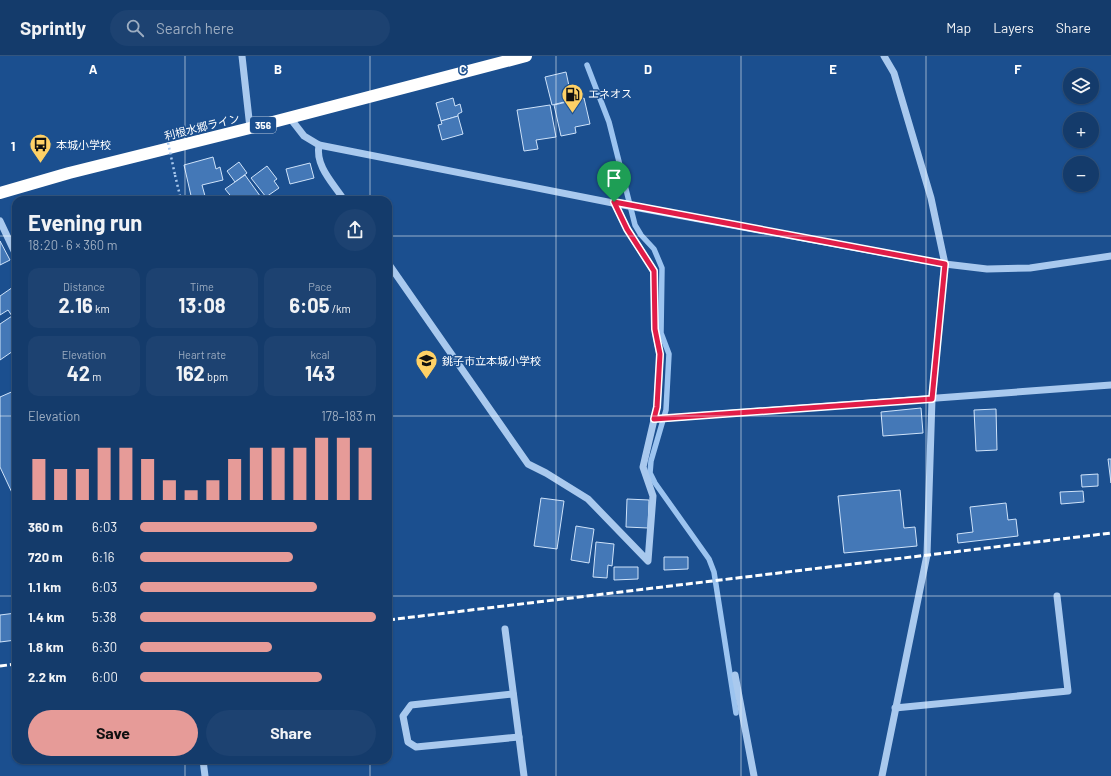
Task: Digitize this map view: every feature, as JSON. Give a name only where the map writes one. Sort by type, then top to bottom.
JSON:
[{"type":"highway","name":"利根水郷ライン","points":[[0,192],[526,56]]},
{"type":"street","points":[[242,56],[250,128]]},
{"type":"street","points":[[882,776],[927,555],[932,399],[945,264],[931,198],[894,73],[884,56]]},
{"type":"street","points":[[290,118],[304,136],[319,145],[614,202],[623,205],[945,264],[987,269],[1030,268],[1111,256]]},
{"type":"street","points":[[319,145],[317,154],[320,164],[341,196]]},
{"type":"street","points":[[392,269],[528,464],[546,473],[588,499],[648,561],[653,496],[643,467],[657,407],[660,354],[655,329],[654,271],[627,229],[614,202]]},
{"type":"street","points":[[0,221],[12,246]]},
{"type":"street","points":[[654,419],[1111,385]]},
{"type":"street","points":[[895,708],[1068,691],[1057,596]]},
{"type":"street","points":[[505,629],[524,776]]},
{"type":"street","points":[[735,675],[754,776]]},
{"type":"street","points":[[513,694],[411,705],[403,716],[408,742],[416,747],[519,737]]},
{"type":"street","points":[[204,764],[205,776]]},
{"type":"path","points":[[166,133],[180,196]]},
{"type":"building","points":[[566,72],[572,100],[552,105],[545,77]]},
{"type":"building","points":[[453,98],[455,106],[460,104],[462,112],[458,114],[458,116],[441,121],[436,103]]},
{"type":"building","points":[[584,98],[590,124],[575,127],[576,133],[561,136],[554,105]]},
{"type":"building","points":[[550,105],[556,137],[536,140],[538,149],[524,151],[517,110]]},
{"type":"building","points":[[458,116],[463,134],[442,140],[438,125],[442,124],[441,121]]},
{"type":"building","points":[[213,157],[216,169],[220,167],[223,180],[202,185],[205,196],[191,196],[184,165]]},
{"type":"building","points":[[239,162],[247,173],[235,182],[227,171]]},
{"type":"building","points":[[310,163],[314,178],[290,184],[286,169]]},
{"type":"building","points":[[267,166],[277,179],[274,181],[279,188],[265,196],[251,178]]},
{"type":"building","points":[[245,175],[260,196],[231,196],[225,189]]},
{"type":"building","points":[[0,241],[10,260],[0,265]]},
{"type":"building","points":[[12,288],[12,316],[8,310],[0,315],[0,296]]},
{"type":"building","points":[[12,316],[12,352],[0,360],[0,324]]},
{"type":"building","points":[[12,392],[12,493],[0,467],[0,397]]},
{"type":"building","points":[[921,408],[923,433],[883,436],[881,412]]},
{"type":"building","points":[[996,409],[997,450],[976,451],[974,410]]},
{"type":"building","points":[[1108,459],[1111,459],[1111,483]]},
{"type":"building","points":[[1098,474],[1098,486],[1082,487],[1081,475]]},
{"type":"building","points":[[900,490],[904,528],[915,527],[917,546],[844,553],[838,496]]},
{"type":"building","points":[[1083,491],[1084,502],[1061,504],[1060,492]]},
{"type":"building","points":[[541,498],[564,501],[557,549],[534,546]]},
{"type":"building","points":[[627,499],[649,500],[648,528],[626,527]]},
{"type":"building","points":[[1006,503],[1008,520],[1016,519],[1018,536],[958,543],[957,534],[973,532],[970,507]]},
{"type":"building","points":[[576,526],[594,529],[589,563],[571,560]]},
{"type":"building","points":[[596,542],[614,544],[612,566],[608,565],[607,578],[593,577]]},
{"type":"building","points":[[664,557],[688,557],[688,569],[664,570]]},
{"type":"building","points":[[614,567],[638,567],[638,579],[614,580]]},
{"type":"building","points":[[12,614],[12,640],[0,642],[0,615]]},
{"type":"waterway","points":[[587,65],[609,122],[635,225],[641,235],[654,249],[662,268],[661,333],[669,354],[666,410],[651,461],[650,473],[655,483],[709,559],[714,572],[736,713]]},
{"type":"railway","points":[[392,620],[1111,533]]},
{"type":"railway","points":[[0,666],[12,664]]},
{"type":"place","name":"エネオス","points":[[572,114]]},
{"type":"place","name":"本城小学校","points":[[41,164]]},
{"type":"place","name":"銚子市立本城小学校","points":[[426,380]]},
{"type":"route","points":[[614,202],[623,205],[945,264],[932,399],[654,419],[657,407],[660,354],[655,329],[654,271],[627,229],[614,202]]}]
